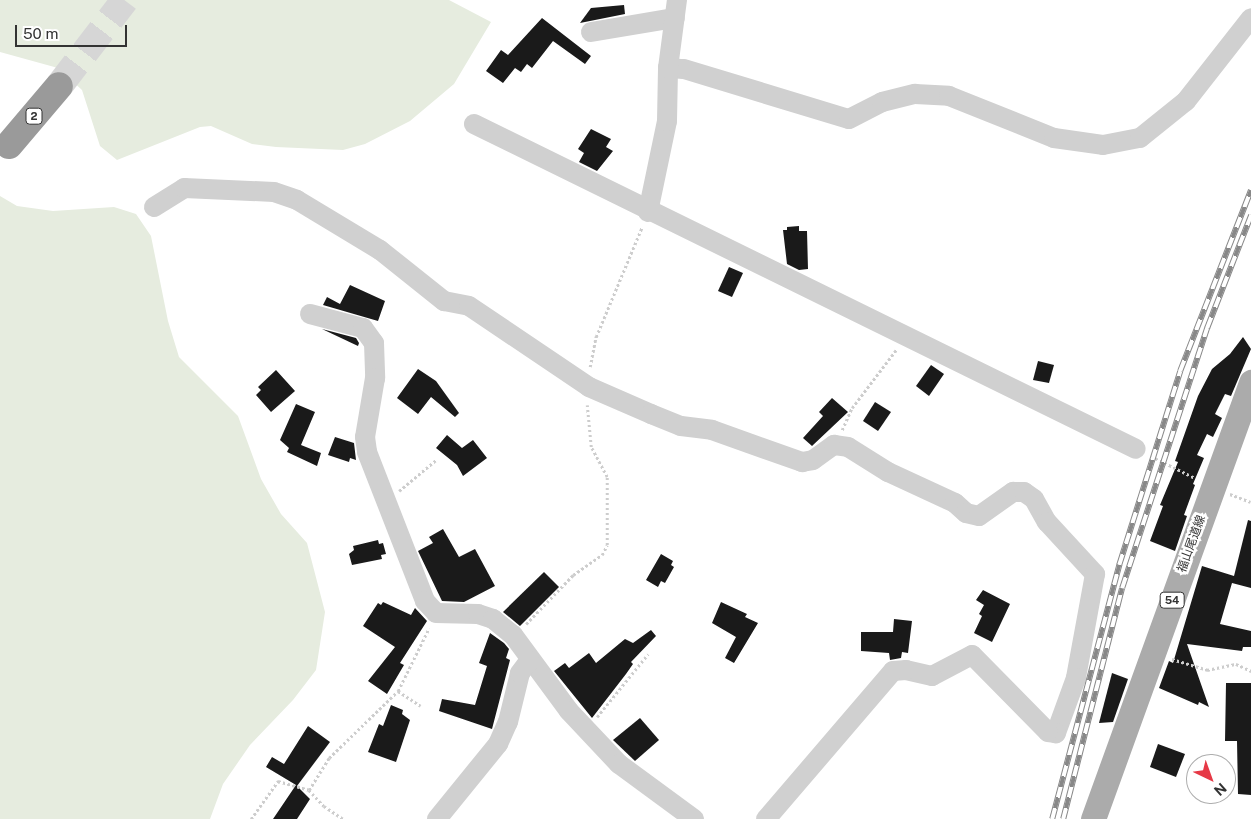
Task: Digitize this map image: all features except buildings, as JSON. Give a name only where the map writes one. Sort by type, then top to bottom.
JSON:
[{"type":"highway","name":"2","points":[[9,146],[59,86]]},
{"type":"main road","name":"福山尾道線","points":[[1093,819],[1251,382]]},
{"type":"street","points":[[591,32],[676,9],[668,68],[667,121],[648,212]]},
{"type":"street","points":[[668,68],[684,69],[849,119],[882,102],[915,94],[949,96],[1054,138],[1103,145],[1140,138],[1186,100],[1251,18]]},
{"type":"street","points":[[474,124],[648,212],[1136,448]]},
{"type":"street","points":[[154,207],[184,188],[197,186],[214,191],[253,189],[297,200],[380,250],[444,301],[469,306],[590,387],[681,426],[712,430],[802,462],[813,460],[834,445],[848,447],[888,472],[955,503],[966,513],[979,516],[990,510],[1000,498],[1013,492],[1024,492],[1034,499],[1047,522],[1096,574],[1089,619],[1076,678],[1056,733],[1048,732],[972,654],[932,676],[906,670],[893,671],[766,819]]},
{"type":"street","points":[[310,314],[363,328],[374,343],[376,378],[365,437],[367,452],[388,500],[416,583],[425,601],[436,613],[478,614],[493,619],[513,635],[529,661],[585,730],[619,764],[694,819]]},
{"type":"street","points":[[437,819],[498,744],[508,722],[520,673],[529,661]]},
{"type":"path","points":[[513,635],[573,575],[602,555],[607,545],[607,477],[591,446],[586,412],[596,338],[648,212]]},
{"type":"path","points":[[834,445],[852,408],[906,337]]},
{"type":"path","points":[[1136,448],[1212,487]]},
{"type":"path","points":[[388,500],[436,460]]},
{"type":"path","points":[[309,790],[328,758],[398,691],[436,613]]},
{"type":"path","points":[[1153,651],[1193,667],[1207,670],[1236,664],[1251,671]]},
{"type":"path","points":[[585,730],[614,699],[648,654]]},
{"type":"path","points":[[398,691],[421,706]]},
{"type":"path","points":[[251,819],[278,781],[309,790],[324,806],[343,819]]},
{"type":"shaded area","points":[[0,0],[449,0],[491,22],[454,84],[410,121],[365,144],[343,150],[276,147],[252,144],[211,126],[200,127],[117,160],[100,146],[82,90],[58,68],[0,52]]},
{"type":"shaded area","points":[[0,196],[17,206],[53,211],[114,207],[136,214],[151,236],[168,321],[179,357],[238,416],[261,479],[281,514],[307,543],[325,612],[316,670],[293,700],[250,745],[223,784],[210,819],[0,819]]},
{"type":"tunnel","points":[[59,86],[125,0]]},
{"type":"railway","points":[[1052,819],[1119,565],[1180,371],[1251,190]]},
{"type":"railway","points":[[1063,819],[1122,588],[1207,328],[1251,215]]}]
